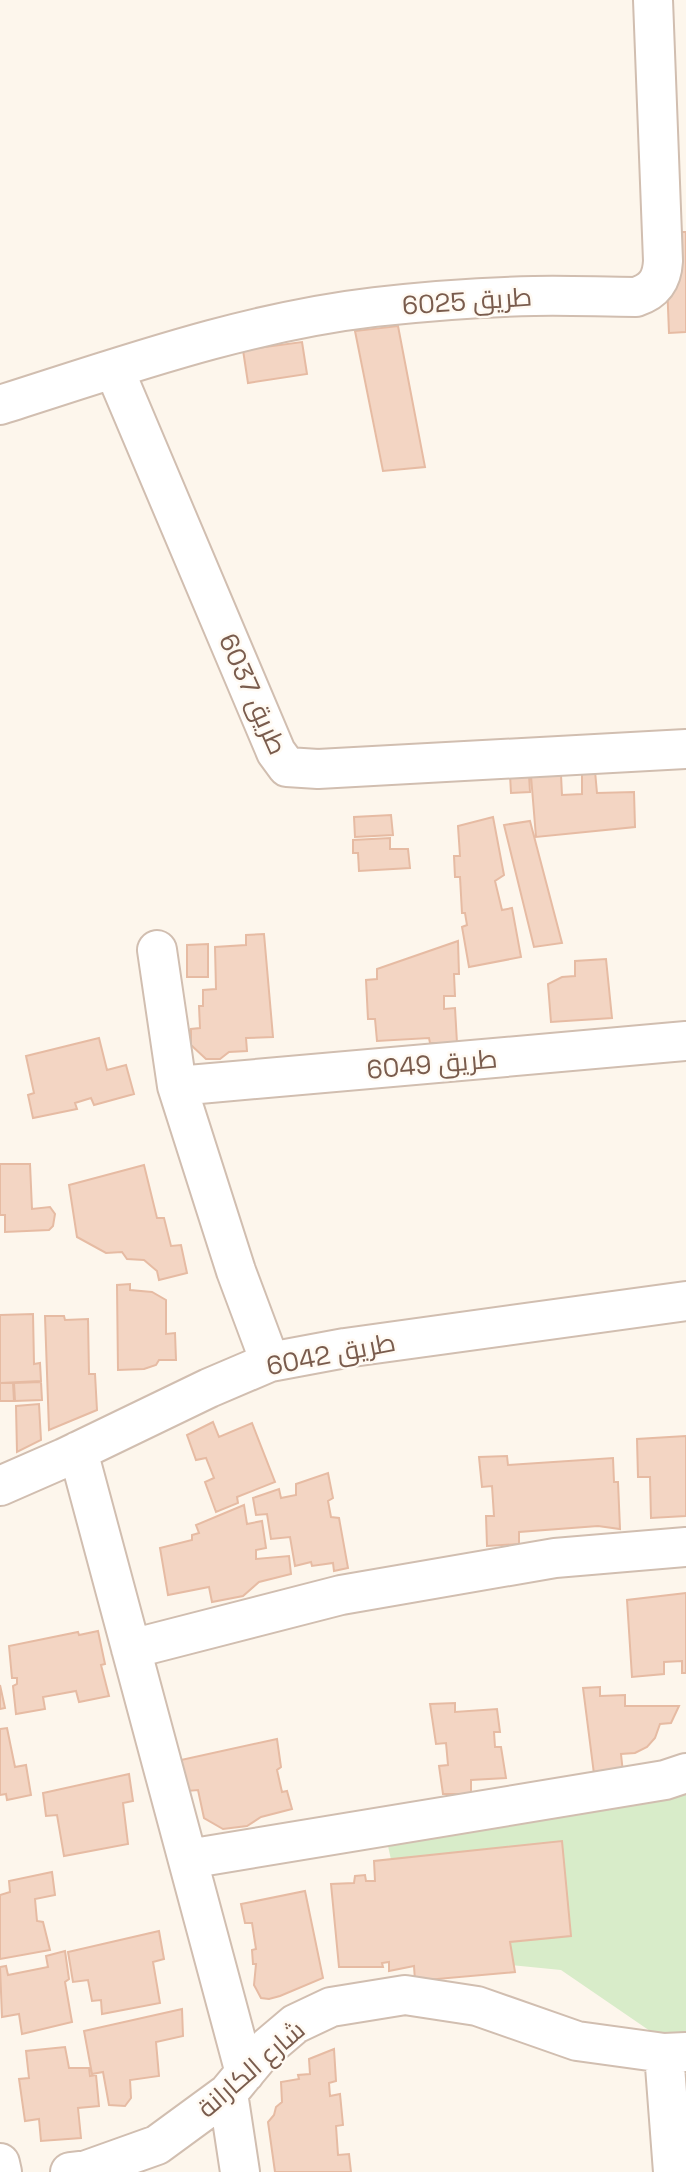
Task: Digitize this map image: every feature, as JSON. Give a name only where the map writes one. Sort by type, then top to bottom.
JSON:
[{"type":"street","name":"طريق 6025","points":[[0,405],[212,339],[292,321],[373,307],[455,299],[537,296],[636,298],[647,293],[657,285],[663,274],[653,0]]},
{"type":"street","name":"طريق 6037","points":[[114,369],[276,752],[287,767],[318,769],[686,749]]},
{"type":"street","points":[[158,950],[177,1086],[236,1271],[270,1362]]},
{"type":"street","name":"طريق 6049","points":[[177,1086],[686,1041]]},
{"type":"street","name":"طريق 6042","points":[[0,1486],[270,1362],[345,1348],[686,1300]]},
{"type":"street","points":[[78,1451],[188,1859],[237,2083],[240,2172]]},
{"type":"street","points":[[131,1649],[341,1595],[555,1558],[686,1547]]},
{"type":"street","points":[[188,1859],[665,1780],[686,1773]]},
{"type":"street","name":"شارع الكارانة","points":[[70,2172],[87,2170],[158,2145],[237,2083],[262,2052],[295,2024],[331,2007],[405,1995],[477,2006],[577,2041],[675,2052]]},
{"type":"street","points":[[673,2172],[675,2052]]},
{"type":"street","points":[[0,2162],[2,2172]]},
{"type":"green space","points":[[686,1793],[686,2044],[672,2046],[561,1970],[412,1955],[388,1846]]},
{"type":"building","points":[[665,232],[686,232],[686,332],[669,333]]},
{"type":"building","points":[[398,326],[425,467],[383,471],[355,331]]},
{"type":"building","points":[[302,342],[307,374],[248,383],[243,350]]},
{"type":"building","points":[[582,771],[595,771],[597,793],[634,792],[635,827],[536,837],[531,776],[561,775],[562,795],[582,794]]},
{"type":"building","points":[[510,775],[529,775],[530,792],[511,793]]},
{"type":"building","points":[[391,815],[393,835],[355,837],[354,817]]},
{"type":"building","points":[[493,817],[504,875],[495,881],[502,910],[512,908],[521,957],[469,967],[462,927],[467,925],[465,913],[462,913],[460,877],[455,877],[454,856],[460,856],[458,826]]},
{"type":"building","points":[[530,821],[562,943],[534,947],[504,825]]},
{"type":"building","points":[[390,838],[390,849],[408,849],[410,868],[359,871],[358,853],[353,853],[353,840]]},
{"type":"building","points":[[264,934],[273,1037],[246,1038],[247,1051],[229,1052],[220,1059],[206,1059],[191,1045],[191,1029],[200,1028],[199,1006],[203,1006],[203,990],[216,989],[215,947],[246,945],[246,935]]},
{"type":"building","points":[[458,941],[459,974],[454,974],[455,996],[444,996],[444,1009],[455,1008],[457,1043],[430,1043],[429,1038],[377,1041],[375,1019],[368,1019],[366,980],[377,979],[377,969]]},
{"type":"building","points":[[208,944],[208,977],[187,977],[187,945]]},
{"type":"building","points":[[606,959],[612,1018],[551,1022],[548,984],[562,977],[575,976],[575,961]]},
{"type":"building","points":[[99,1038],[107,1070],[126,1065],[134,1094],[94,1105],[91,1098],[75,1103],[77,1109],[33,1118],[28,1095],[34,1093],[26,1056]]},
{"type":"building","points":[[0,1164],[30,1164],[32,1209],[50,1207],[55,1214],[53,1226],[49,1230],[5,1232],[5,1215],[0,1215]]},
{"type":"building","points":[[144,1165],[157,1218],[164,1218],[171,1246],[181,1245],[187,1273],[159,1280],[157,1271],[144,1260],[127,1259],[122,1252],[106,1253],[77,1237],[69,1185]]},
{"type":"building","points":[[130,1284],[130,1290],[152,1292],[166,1300],[166,1334],[175,1333],[176,1360],[159,1360],[156,1365],[144,1369],[118,1370],[117,1285]]},
{"type":"building","points":[[33,1314],[34,1364],[40,1363],[41,1381],[0,1383],[0,1315]]},
{"type":"building","points":[[45,1316],[64,1316],[65,1320],[88,1319],[89,1374],[95,1374],[97,1410],[49,1430]]},
{"type":"building","points":[[41,1382],[42,1400],[15,1401],[14,1383]]},
{"type":"building","points":[[0,1383],[13,1383],[14,1401],[0,1401]]},
{"type":"building","points":[[39,1404],[41,1440],[17,1452],[16,1406]]},
{"type":"building","points":[[213,1422],[219,1437],[252,1423],[275,1482],[237,1497],[238,1503],[216,1512],[205,1482],[214,1478],[206,1458],[196,1460],[187,1435]]},
{"type":"building","points":[[686,1436],[686,1516],[651,1518],[650,1477],[638,1477],[637,1439]]},
{"type":"building","points":[[507,1456],[508,1465],[613,1458],[614,1482],[618,1482],[620,1529],[598,1526],[519,1532],[519,1544],[487,1546],[486,1516],[494,1516],[492,1486],[482,1487],[479,1457]]},
{"type":"building","points":[[328,1473],[333,1498],[328,1501],[331,1517],[339,1518],[348,1568],[334,1571],[333,1563],[312,1566],[311,1562],[295,1566],[290,1537],[271,1539],[267,1514],[256,1515],[253,1498],[279,1489],[281,1498],[296,1495],[296,1484]]},
{"type":"building","points":[[244,1505],[247,1524],[262,1521],[266,1548],[256,1550],[256,1559],[289,1556],[291,1574],[259,1582],[243,1596],[212,1602],[209,1587],[168,1595],[160,1548],[192,1540],[192,1535],[199,1533],[196,1525]]},
{"type":"building","points":[[686,1593],[686,1673],[682,1673],[682,1661],[664,1662],[664,1674],[632,1677],[627,1600]]},
{"type":"building","points":[[98,1631],[105,1664],[101,1665],[109,1696],[79,1702],[76,1691],[43,1697],[45,1709],[16,1714],[13,1686],[17,1684],[17,1678],[12,1678],[9,1646],[78,1632],[79,1635]]},
{"type":"building","points":[[0,1685],[5,1708],[0,1709]]},
{"type":"building","points":[[600,1687],[600,1696],[625,1695],[625,1706],[679,1706],[671,1723],[660,1724],[655,1738],[647,1747],[635,1753],[621,1754],[623,1773],[594,1774],[583,1688]]},
{"type":"building","points":[[455,1703],[455,1712],[497,1709],[500,1732],[494,1732],[495,1747],[501,1747],[506,1778],[471,1780],[471,1794],[443,1794],[439,1766],[448,1765],[446,1743],[436,1744],[430,1704]]},
{"type":"building","points":[[7,1728],[15,1767],[26,1765],[31,1795],[7,1800],[6,1794],[0,1795],[0,1729]]},
{"type":"building","points":[[277,1739],[281,1767],[277,1770],[282,1792],[287,1791],[292,1809],[261,1817],[247,1826],[223,1829],[204,1818],[198,1790],[187,1791],[181,1760]]},
{"type":"building","points":[[129,1774],[133,1801],[123,1803],[128,1844],[64,1856],[57,1815],[46,1816],[43,1793]]},
{"type":"building","points":[[562,1841],[571,1936],[510,1942],[515,1972],[415,1981],[414,1966],[389,1971],[389,1962],[382,1963],[383,1967],[339,1967],[331,1884],[354,1883],[355,1876],[365,1875],[366,1881],[375,1881],[374,1861]]},
{"type":"building","points":[[52,1872],[55,1895],[35,1899],[37,1921],[43,1922],[50,1950],[0,1959],[0,1895],[10,1892],[9,1881]]},
{"type":"building","points":[[305,1891],[323,1978],[280,1996],[261,1998],[254,1985],[256,1964],[253,1964],[252,1950],[256,1949],[252,1923],[245,1923],[241,1904]]},
{"type":"building","points":[[159,1931],[164,1959],[153,1962],[160,2003],[102,2014],[101,2000],[92,2001],[88,1980],[73,1982],[68,1952]]},
{"type":"building","points":[[65,1951],[69,1979],[65,1982],[72,2022],[22,2034],[19,2014],[2,2017],[0,1967],[6,1966],[8,1975],[48,1967],[46,1956]]},
{"type":"building","points":[[182,2009],[183,2036],[156,2042],[159,2076],[130,2080],[131,2098],[125,2106],[109,2105],[103,2072],[92,2074],[84,2031]]},
{"type":"building","points":[[65,2047],[69,2068],[89,2068],[90,2076],[96,2075],[99,2106],[78,2108],[81,2138],[41,2141],[39,2119],[25,2121],[19,2079],[29,2078],[26,2051]]},
{"type":"building","points":[[334,2049],[336,2081],[329,2083],[330,2096],[340,2094],[343,2125],[336,2126],[338,2155],[349,2154],[351,2172],[275,2172],[268,2122],[282,2102],[281,2082],[299,2079],[298,2075],[310,2074],[309,2059]]}]
